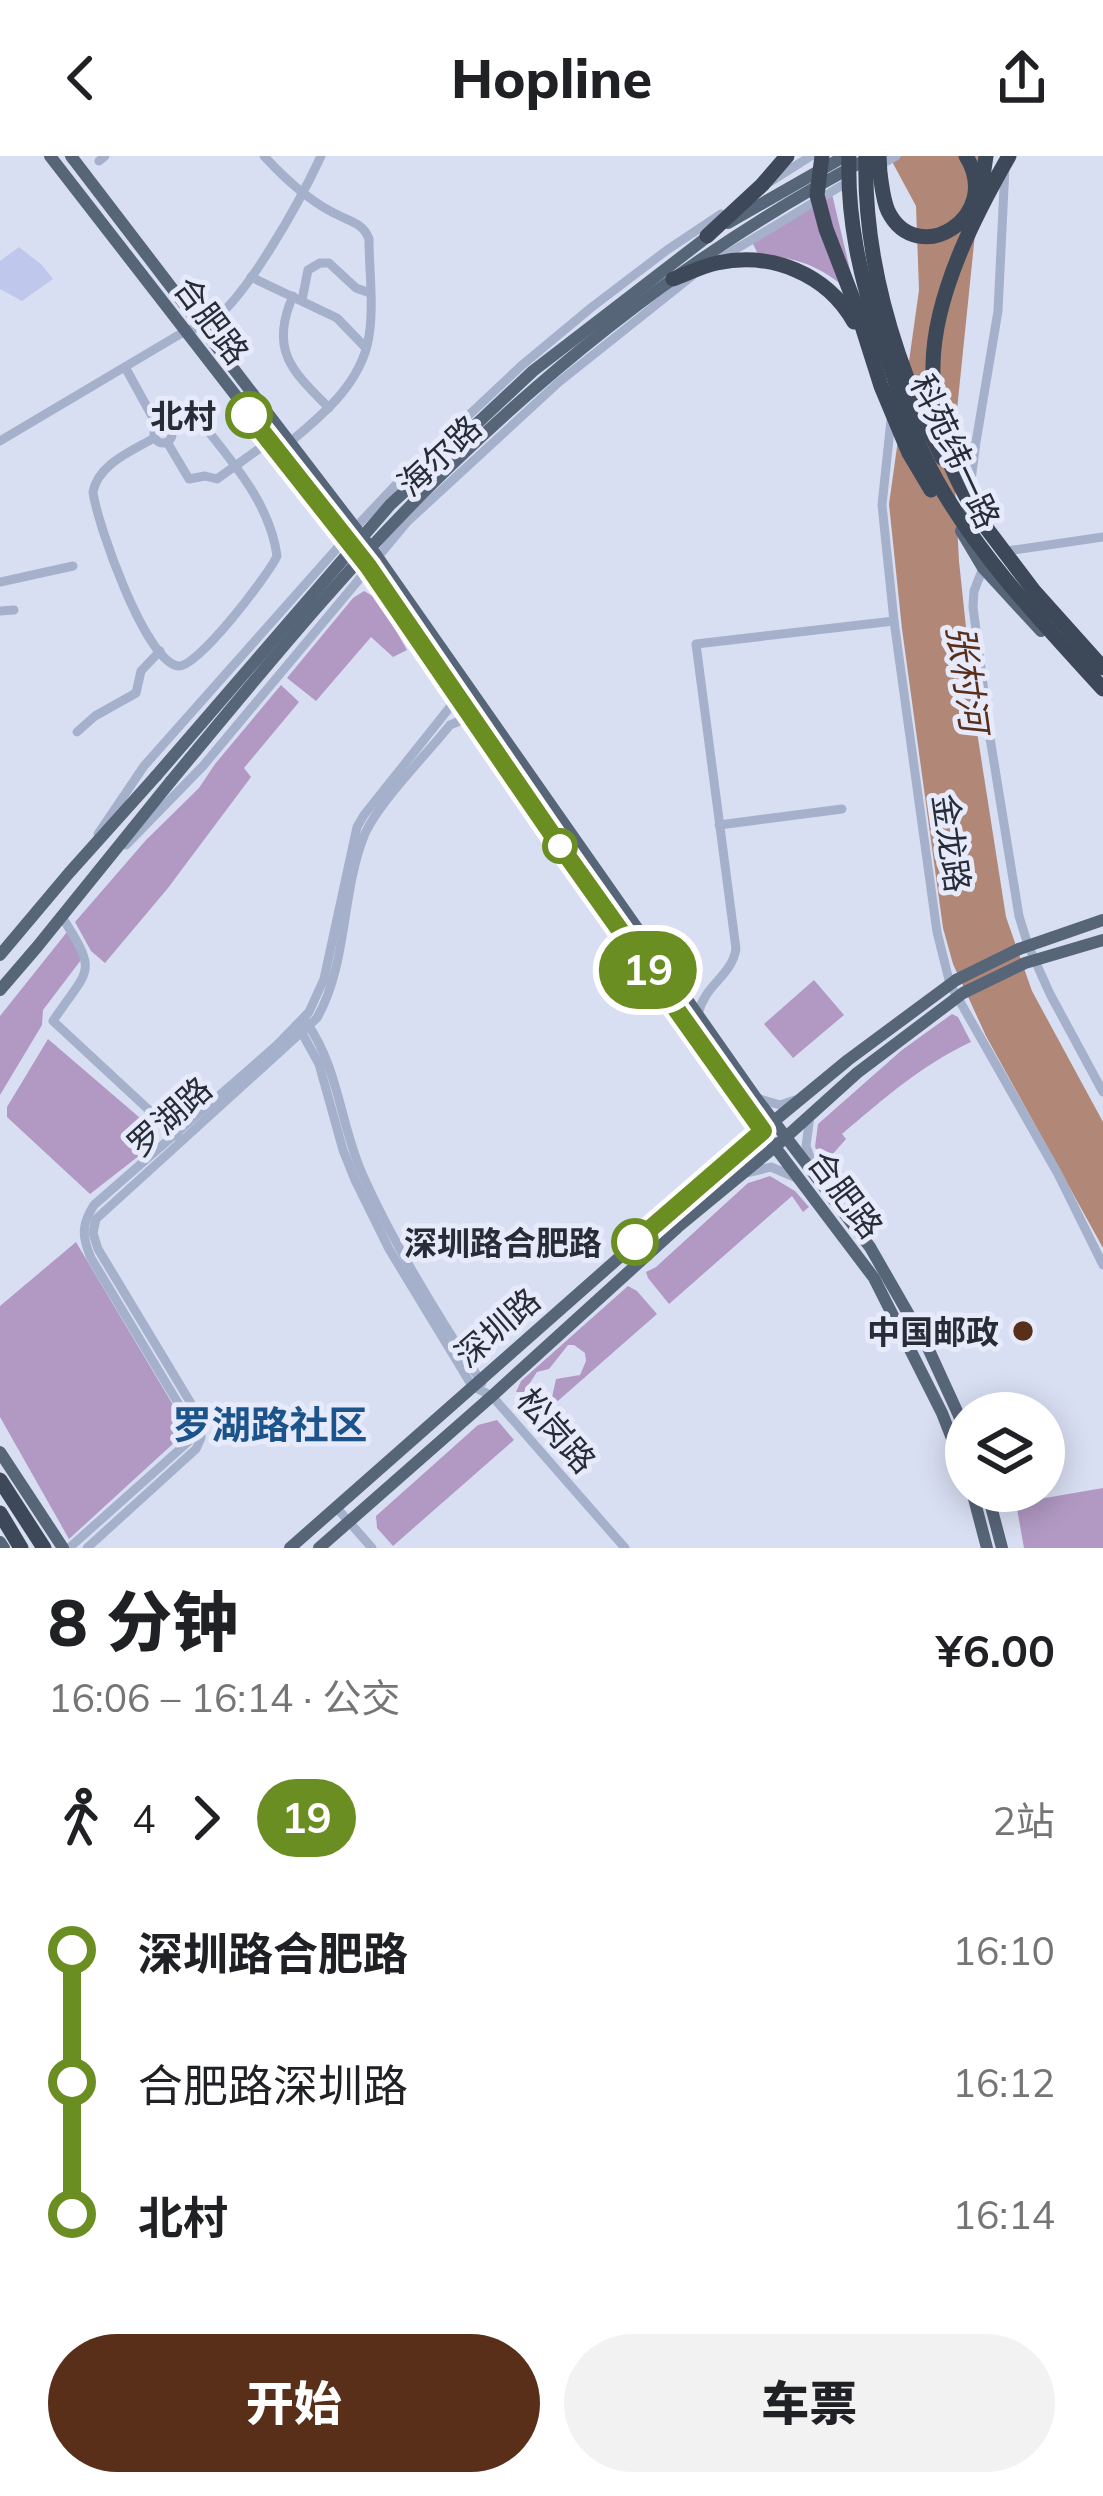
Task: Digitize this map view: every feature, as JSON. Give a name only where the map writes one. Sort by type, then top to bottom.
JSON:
[{"type":"highway","points":[[707,236],[787,156]]},
{"type":"highway","points":[[822,156],[817,195],[833,253],[909,453],[931,490],[973,519]]},
{"type":"highway","points":[[848,156],[854,240],[872,312],[935,478],[1103,664]]},
{"type":"highway","points":[[875,158],[888,212],[908,233],[923,237],[941,235],[969,213],[977,184],[966,156]]},
{"type":"highway","points":[[973,519],[949,461],[933,361],[948,291],[984,179],[986,156]]},
{"type":"highway","points":[[971,228],[1007,156]]},
{"type":"highway","points":[[875,158],[869,236],[885,306],[920,413],[973,519],[1033,613],[1103,693]]},
{"type":"highway","points":[[673,279],[717,263],[774,263],[795,268],[845,305],[870,351]]},
{"type":"highway","points":[[0,1480],[44,1548]]},
{"type":"highway","points":[[0,1513],[21,1548]]},
{"type":"main road","name":"合肥路","points":[[50,156],[270,441],[351,532]]},
{"type":"main road","name":"合肥路","points":[[71,156],[290,442],[351,532],[690,989],[698,1014],[756,1098],[769,1126]]},
{"type":"main road","points":[[836,156],[852,180]]},
{"type":"main road","name":"海尔路","points":[[0,952],[390,505],[533,371],[707,236],[848,156]]},
{"type":"main road","points":[[848,156],[852,180]]},
{"type":"main road","name":"海尔路","points":[[0,990],[377,540],[459,457],[534,388],[673,279],[825,181],[875,158]]},
{"type":"main road","name":"科苑纬一路","points":[[852,180],[908,362],[973,519],[1103,664]]},
{"type":"main road","name":"科苑纬一路","points":[[852,180],[884,352],[927,469],[983,568],[1103,693]]},
{"type":"main road","name":"合肥路","points":[[372,560],[475,721],[769,1126],[816,1175],[890,1279],[948,1392]]},
{"type":"main road","name":"深圳路","points":[[290,1548],[848,1060],[957,988],[1103,920]]},
{"type":"main road","name":"深圳路","points":[[1027,954],[1103,940]]},
{"type":"main road","points":[[0,1003],[38,947]]},
{"type":"main road","name":"深圳路","points":[[319,1548],[661,1241],[957,988]]},
{"type":"main road","name":"合肥路","points":[[781,1141],[801,1180],[874,1278],[945,1421]]},
{"type":"main road","points":[[0,1452],[66,1548]]},
{"type":"main road","points":[[0,1466],[27,1520]]},
{"type":"main road","points":[[978,1512],[987,1548]]},
{"type":"main road","points":[[993,1512],[1002,1548]]},
{"type":"street","points":[[264,156],[319,207],[365,229],[369,238],[366,348],[354,378],[290,442]]},
{"type":"street","points":[[0,423],[5,438],[187,330],[203,328],[251,277],[304,193],[321,156]]},
{"type":"street","name":"海尔路","points":[[79,861],[144,766],[404,476],[592,307],[667,250],[811,156]]},
{"type":"street","name":"海尔路","points":[[92,879],[203,766],[406,522],[559,382],[698,272],[852,180],[875,158],[896,156]]},
{"type":"street","points":[[973,519],[970,488],[998,311],[1007,156]]},
{"type":"street","points":[[329,407],[289,364],[283,329],[308,270],[325,262],[356,289],[370,293]]},
{"type":"street","points":[[251,277],[337,318],[366,348]]},
{"type":"street","points":[[125,367],[161,443],[171,438],[171,430]]},
{"type":"street","name":"金龙路","points":[[897,391],[882,505],[937,932],[957,988],[1103,1265]]},
{"type":"street","points":[[197,419],[236,466],[266,518],[276,559],[244,602],[190,664],[182,667],[160,651],[130,603],[93,492],[104,469],[166,426],[171,430],[197,419]]},
{"type":"street","points":[[167,442],[189,479],[217,479],[270,441]]},
{"type":"street","points":[[1006,551],[1103,537]]},
{"type":"street","points":[[0,582],[73,566]]},
{"type":"street","points":[[983,568],[973,607],[1027,954],[1103,1092]]},
{"type":"street","points":[[0,611],[14,610]]},
{"type":"street","points":[[698,1014],[704,995],[733,964],[736,949],[696,644],[894,621]]},
{"type":"street","points":[[77,732],[94,716],[136,693],[141,671],[160,651]]},
{"type":"street","points":[[303,1026],[324,979],[357,827],[458,697]]},
{"type":"street","points":[[66,1548],[192,1436],[193,1428],[91,1258],[83,1227],[94,1205],[179,1137],[326,1003],[362,845],[372,820],[451,725],[475,721]]},
{"type":"street","points":[[719,825],[842,808]]},
{"type":"street","points":[[62,917],[86,956],[87,970],[53,1021],[179,1137]]},
{"type":"street","points":[[690,989],[716,981]]},
{"type":"street","name":"松岗路","points":[[303,1026],[327,1059],[363,1175],[476,1383],[625,1548]]},
{"type":"street","points":[[756,1098],[784,1104],[810,1092]]},
{"type":"street","points":[[811,1114],[806,1146],[816,1175]]},
{"type":"street","name":"罗湖路","points":[[87,1548],[196,1449],[201,1438],[201,1420],[98,1249],[93,1233],[96,1219],[179,1137]]},
{"type":"street","points":[[742,1174],[771,1167],[801,1180]]},
{"type":"street","points":[[336,1508],[372,1548]]},
{"type":"shaded area","points":[[832,194],[856,295],[811,266],[758,254],[752,242]]},
{"type":"shaded area","points":[[19,247],[53,279],[22,301],[0,289],[0,261]]},
{"type":"shaded area","points":[[364,591],[378,599],[407,650],[393,657],[371,637],[316,701],[287,678]]},
{"type":"shaded area","points":[[281,685],[299,702],[244,768],[251,777],[105,963],[91,951],[75,922],[199,788]]},
{"type":"shaded area","points":[[67,932],[84,956],[43,1010],[42,1025],[0,1095],[0,1016]]},
{"type":"shaded area","points":[[814,980],[844,1015],[793,1058],[764,1024]]},
{"type":"shaded area","points":[[952,1014],[971,1042],[920,1072],[842,1134],[846,1139],[831,1156],[843,1172],[836,1178],[815,1147],[818,1124],[902,1050]]},
{"type":"shaded area","points":[[48,1039],[147,1124],[149,1148],[90,1194],[7,1117],[7,1107]]},
{"type":"shaded area","points":[[770,1176],[795,1191],[809,1207],[803,1212],[792,1196],[669,1304],[646,1272],[748,1183]]},
{"type":"shaded area","points":[[76,1242],[188,1430],[69,1539],[0,1417],[0,1306]]},
{"type":"shaded area","points":[[628,1286],[657,1314],[535,1421],[524,1408],[551,1402],[556,1379],[580,1375],[585,1353],[568,1345],[549,1369],[537,1372],[524,1392],[516,1392],[521,1381]]},
{"type":"shaded area","points":[[497,1420],[514,1440],[393,1546],[377,1528],[376,1516],[478,1425]]},
{"type":"shaded area","points":[[1103,1488],[1103,1548],[1024,1548],[1018,1512],[1065,1512],[1065,1495]]},
{"type":"water","name":"张村河","points":[[889,156],[983,156],[953,449],[977,732],[1006,917],[1032,991],[1103,1122],[1103,1248],[986,1036],[953,964],[943,928],[889,504],[919,290],[916,206]]},
{"type":"bus line","name":"19","points":[[249,415],[368,566],[763,1131],[635,1242]]},
{"type":"place","name":"北村","points":[[249,415]]},
{"type":"place","name":"深圳路合肥路","points":[[635,1242]]},
{"type":"place","name":"中国邮政","points":[[1023,1331]]},
{"type":"district","name":"罗湖路社区","points":[[270,1424]]}]
